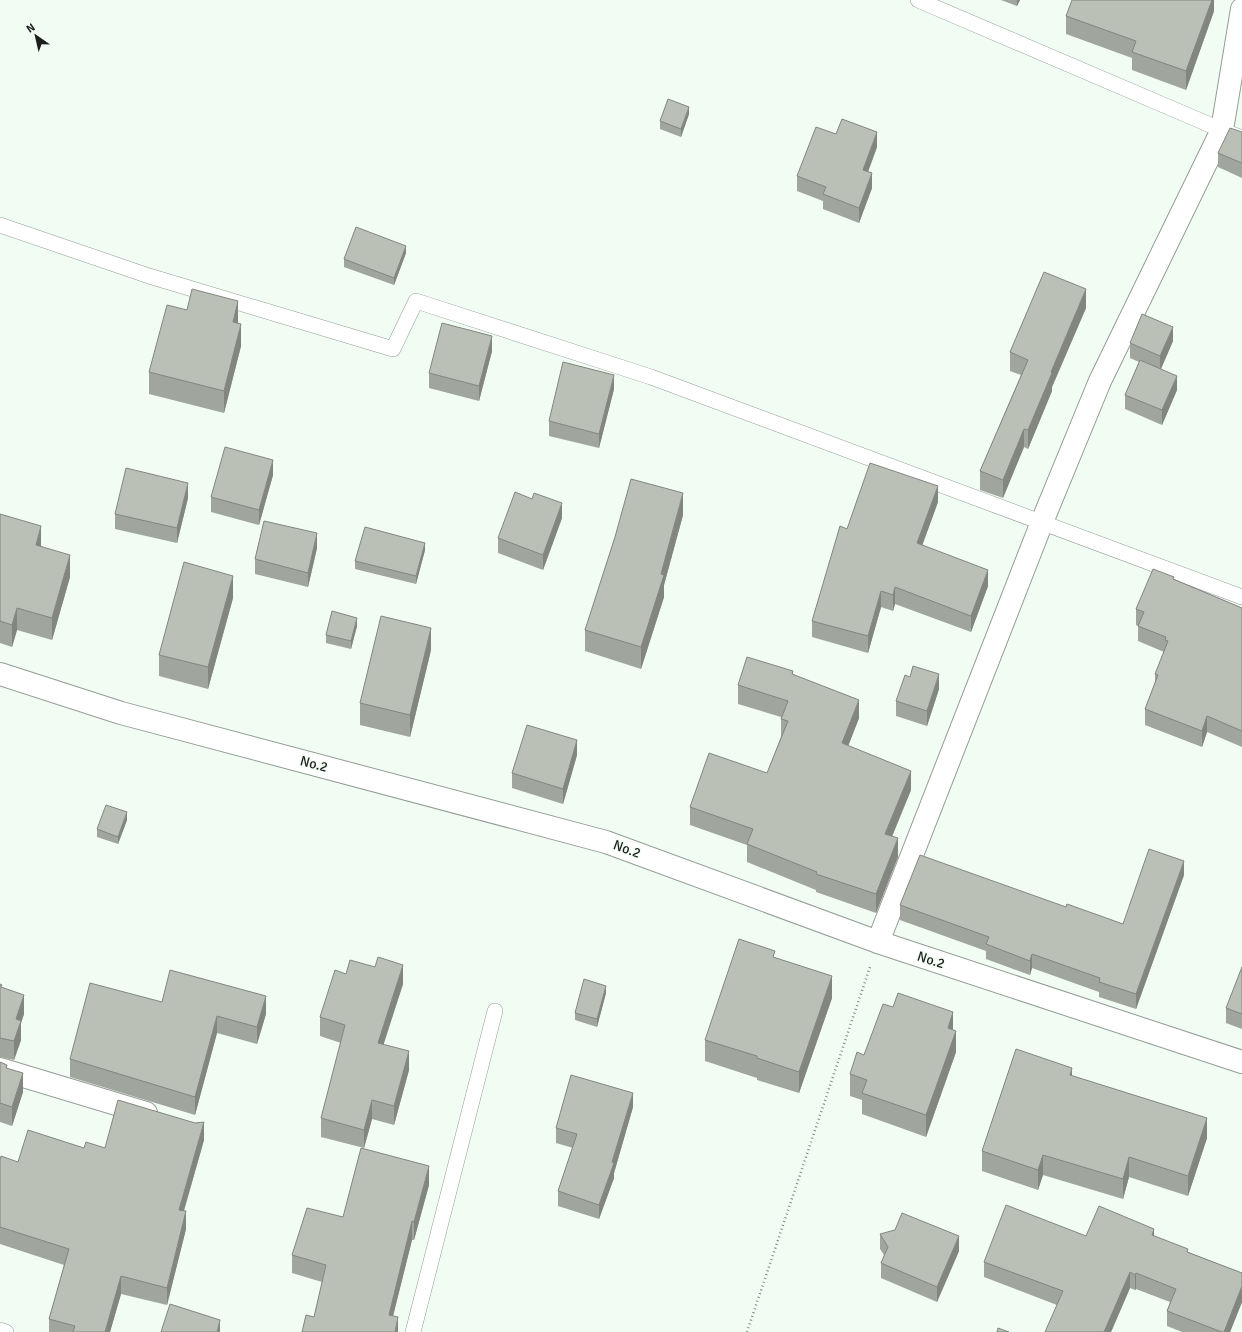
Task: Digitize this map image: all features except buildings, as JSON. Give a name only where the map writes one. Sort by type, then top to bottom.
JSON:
[{"type":"street","points":[[878,942],[1042,522],[1100,381],[1222,130],[1242,9]]},
{"type":"street","name":"No.2","points":[[0,674],[121,713],[606,842],[878,942],[1242,1062]]},
{"type":"street","points":[[0,1069],[168,1120]]},
{"type":"lane","points":[[918,0],[1242,138]]},
{"type":"lane","points":[[0,225],[149,276],[393,350],[416,301],[652,377],[1242,597]]},
{"type":"lane","points":[[413,1332],[495,1012]]},
{"type":"lane","points":[[0,1330],[6,1332]]},
{"type":"path","points":[[747,1332],[878,942]]}]
